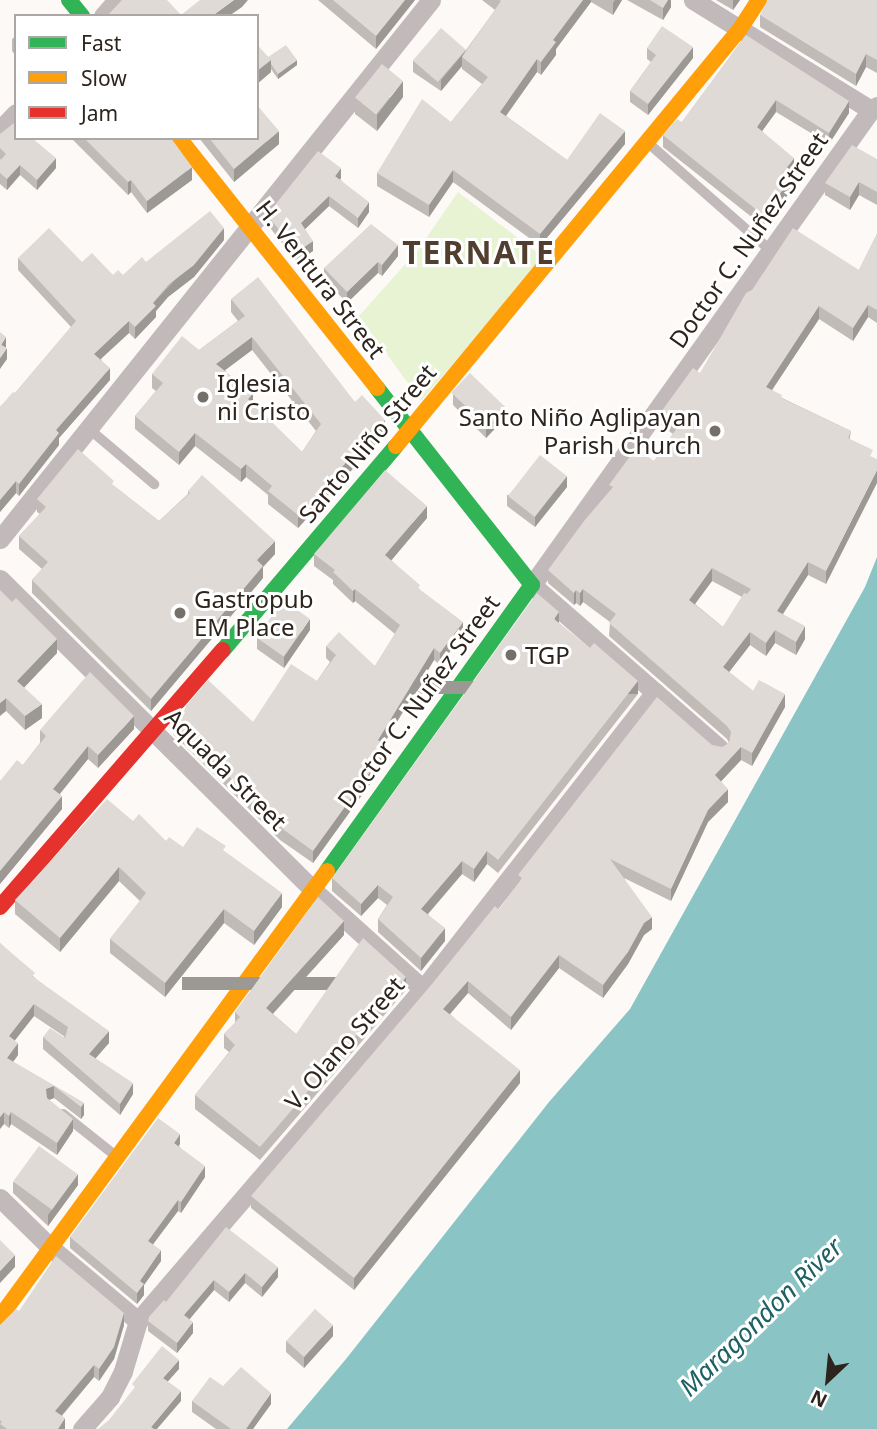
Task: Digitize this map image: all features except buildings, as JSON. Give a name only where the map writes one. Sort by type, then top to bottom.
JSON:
[{"type":"main road","points":[[69,0],[80,14]]},
{"type":"main road","name":"Santo Niño Street","points":[[0,906],[154,732],[409,430],[740,29],[759,0]]},
{"type":"main road","name":"H. Ventura Street","points":[[181,140],[532,584]]},
{"type":"main road","name":"Doctor C. Nuñez Street","points":[[0,1317],[313,890],[532,584]]},
{"type":"street","points":[[105,14],[117,0]]},
{"type":"street","points":[[0,539],[431,0]]},
{"type":"street","points":[[693,0],[874,108]]},
{"type":"street","name":"Doctor C. Nuñez Street","points":[[532,584],[874,108]]},
{"type":"street","points":[[0,130],[14,115]]},
{"type":"street","name":"Aquada Street","points":[[0,579],[313,890],[423,989]]},
{"type":"street","name":"H. Ventura Street","points":[[532,584],[719,748]]},
{"type":"street","name":"V. Olano Street","points":[[82,1429],[110,1397],[123,1371],[138,1321],[423,989],[655,692]]},
{"type":"street","points":[[0,1198],[51,1248],[138,1321]]},
{"type":"lane","points":[[646,141],[770,250]]},
{"type":"lane","points":[[88,428],[154,484]]},
{"type":"lane","points":[[52,1105],[117,1158]]},
{"type":"green space","points":[[458,192],[544,258],[421,401],[359,316],[418,250]]},
{"type":"water","name":"Maragondon River","points":[[877,557],[877,1429],[287,1429],[346,1359],[549,1102],[630,1009],[865,587]]},
{"type":"traffic: fast","points":[[69,0],[80,14]]},
{"type":"traffic: fast","points":[[327,871],[532,585],[377,388]]},
{"type":"traffic: fast","points":[[223,650],[396,446]]},
{"type":"traffic: slow","points":[[396,446],[740,29],[759,0]]},
{"type":"traffic: slow","points":[[181,140],[377,388]]},
{"type":"traffic: slow","points":[[0,1317],[327,871]]},
{"type":"traffic: jam","points":[[0,907],[223,650]]},
{"type":"place","name":"Iglesia ni Cristo","points":[[203,397]]},
{"type":"place","name":"Santo Niño Aglipayan Parish Church","points":[[715,431]]},
{"type":"place","name":"Gastropub EM Place","points":[[180,613]]},
{"type":"place","name":"TGP","points":[[511,655]]},
{"type":"district","name":"TERNATE","points":[[479,252]]}]
